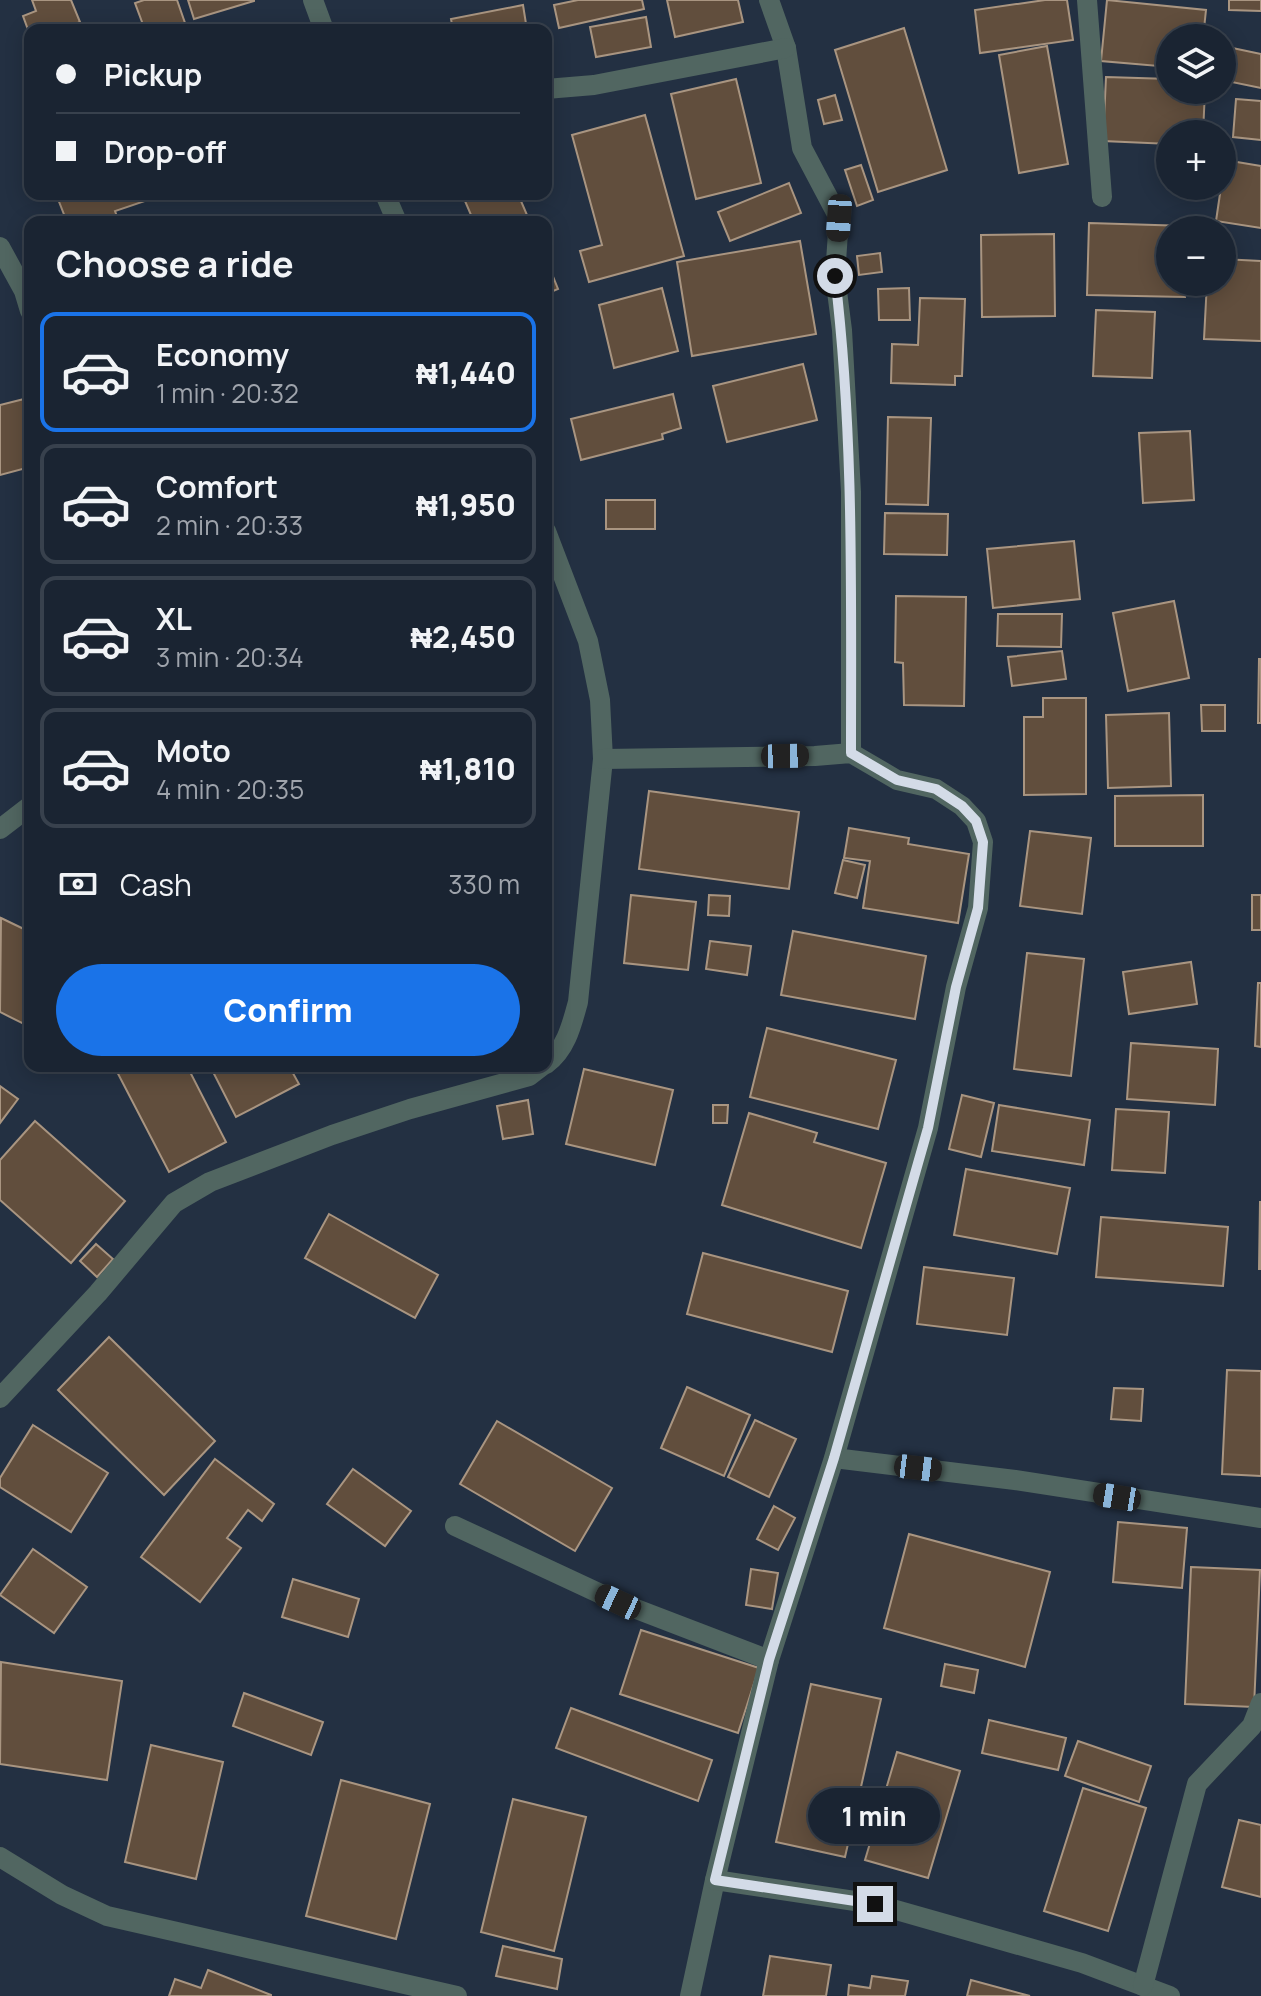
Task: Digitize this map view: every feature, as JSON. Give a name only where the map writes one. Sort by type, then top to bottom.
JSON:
[{"type":"street","points":[[313,0],[322,24]]},
{"type":"street","points":[[769,0],[786,48],[802,148],[839,218],[835,276],[842,330],[851,492],[851,753]]},
{"type":"street","points":[[1087,0],[1102,197]]},
{"type":"street","points":[[552,88],[594,85],[786,48]]},
{"type":"street","points":[[0,247],[24,291]]},
{"type":"street","points":[[552,547],[588,641],[600,700],[603,759],[578,1002],[570,1032],[552,1059]]},
{"type":"street","points":[[603,759],[851,753],[897,780],[936,789],[962,806],[976,821],[983,842],[978,908],[956,987],[928,1128],[834,1458],[769,1660],[690,1996]]},
{"type":"street","points":[[0,829],[24,811]]},
{"type":"street","points":[[0,1398],[98,1293],[174,1203],[210,1182],[332,1135],[534,1072]]},
{"type":"street","points":[[834,1458],[1015,1480],[1261,1518]]},
{"type":"street","points":[[455,1526],[618,1602],[769,1660]]},
{"type":"street","points":[[1143,1986],[1197,1784],[1252,1726],[1261,1703]]},
{"type":"street","points":[[0,1857],[62,1895],[107,1916],[457,1996]]},
{"type":"street","points":[[715,1880],[875,1904],[1082,1963],[1170,1996]]},
{"type":"building","points":[[32,0],[71,0],[80,22],[26,24],[23,16],[36,11]]},
{"type":"building","points":[[177,0],[185,23],[143,24],[135,3]]},
{"type":"building","points":[[188,0],[254,0],[254,1],[194,19]]},
{"type":"building","points":[[578,0],[642,0],[644,9],[559,28],[554,5]]},
{"type":"building","points":[[667,0],[738,0],[743,22],[675,37]]},
{"type":"building","points":[[1067,0],[1073,40],[980,53],[975,10]]},
{"type":"building","points":[[1107,0],[1206,10],[1204,24],[1156,24],[1156,66],[1101,61]]},
{"type":"building","points":[[1229,0],[1261,0],[1261,11],[1229,10]]},
{"type":"building","points":[[523,5],[526,24],[452,24],[451,19]]},
{"type":"building","points":[[646,17],[651,47],[596,57],[590,27]]},
{"type":"building","points":[[904,28],[947,170],[878,192],[835,50]]},
{"type":"building","points":[[1047,46],[1068,164],[1019,173],[999,55]]},
{"type":"building","points":[[1236,49],[1261,54],[1261,88],[1236,83]]},
{"type":"building","points":[[1106,77],[1156,79],[1156,104],[1204,104],[1204,120],[1156,120],[1156,143],[1103,141]]},
{"type":"building","points":[[736,79],[761,183],[696,199],[671,94]]},
{"type":"building","points":[[835,95],[842,120],[824,124],[818,100]]},
{"type":"building","points":[[1236,99],[1261,101],[1261,140],[1236,137]]},
{"type":"building","points":[[645,115],[684,256],[589,282],[580,251],[602,245],[572,135]]},
{"type":"building","points":[[1236,162],[1261,166],[1261,228],[1236,224],[1236,216],[1217,216],[1219,200],[1236,200]]},
{"type":"building","points":[[861,165],[873,200],[857,206],[845,170]]},
{"type":"building","points":[[789,183],[801,213],[730,241],[718,212]]},
{"type":"building","points":[[58,200],[148,200],[115,211],[117,216],[65,216]]},
{"type":"building","points":[[465,200],[521,200],[527,216],[471,216]]},
{"type":"building","points":[[1089,223],[1156,225],[1156,296],[1185,297],[1087,295]]},
{"type":"building","points":[[1054,234],[1055,316],[982,317],[981,235]]},
{"type":"building","points":[[800,241],[816,334],[692,356],[677,262]]},
{"type":"building","points":[[880,253],[882,272],[859,275],[857,256]]},
{"type":"building","points":[[1236,260],[1261,261],[1261,341],[1204,339],[1206,296],[1236,296]]},
{"type":"building","points":[[552,274],[558,289],[552,292]]},
{"type":"building","points":[[662,288],[678,351],[614,368],[599,305]]},
{"type":"building","points":[[909,288],[910,320],[879,320],[878,289]]},
{"type":"building","points":[[920,298],[965,299],[962,376],[955,376],[955,385],[891,383],[892,344],[918,345]]},
{"type":"building","points":[[1096,310],[1155,312],[1152,378],[1093,376]]},
{"type":"building","points":[[803,364],[817,420],[727,442],[713,386]]},
{"type":"building","points":[[673,394],[681,428],[662,434],[663,439],[581,460],[571,419]]},
{"type":"building","points":[[24,399],[24,469],[0,475],[0,405]]},
{"type":"building","points":[[888,417],[931,418],[928,505],[886,504]]},
{"type":"building","points":[[1190,431],[1194,500],[1143,503],[1139,433]]},
{"type":"building","points":[[606,500],[655,500],[655,529],[606,529]]},
{"type":"building","points":[[885,513],[948,514],[947,555],[884,554]]},
{"type":"building","points":[[1074,541],[1080,599],[993,608],[987,549]]},
{"type":"building","points":[[896,596],[966,597],[964,706],[904,705],[903,663],[895,662]]},
{"type":"building","points":[[1174,601],[1189,678],[1128,691],[1113,613]]},
{"type":"building","points":[[998,614],[1062,614],[1061,647],[997,646]]},
{"type":"building","points":[[1062,651],[1066,679],[1012,686],[1008,657]]},
{"type":"building","points":[[1261,659],[1261,723],[1258,723]]},
{"type":"building","points":[[1043,698],[1086,698],[1086,794],[1024,795],[1024,717],[1043,717]]},
{"type":"building","points":[[1201,705],[1225,705],[1225,731],[1202,731]]},
{"type":"building","points":[[1169,713],[1171,786],[1108,788],[1106,715]]},
{"type":"building","points":[[649,791],[799,812],[789,889],[639,869]]},
{"type":"building","points":[[1203,795],[1203,846],[1115,846],[1115,796]]},
{"type":"building","points":[[849,828],[909,838],[908,844],[969,854],[958,923],[863,908],[870,861],[844,858]]},
{"type":"building","points":[[1030,831],[1091,838],[1082,914],[1020,906]]},
{"type":"building","points":[[843,860],[865,865],[857,898],[835,893]]},
{"type":"building","points":[[631,895],[696,902],[688,970],[624,963]]},
{"type":"building","points":[[709,895],[730,896],[729,916],[708,915]]},
{"type":"building","points":[[1252,895],[1261,895],[1261,930],[1252,930]]},
{"type":"building","points":[[1,918],[24,929],[24,1024],[0,1012]]},
{"type":"building","points":[[793,931],[926,956],[915,1019],[781,995]]},
{"type":"building","points":[[710,941],[751,946],[747,975],[706,969]]},
{"type":"building","points":[[1027,953],[1084,959],[1071,1076],[1014,1069]]},
{"type":"building","points":[[1191,962],[1197,1004],[1129,1014],[1123,972]]},
{"type":"building","points":[[1258,983],[1261,983],[1261,1047],[1255,1046]]},
{"type":"building","points":[[767,1028],[896,1060],[878,1129],[750,1097]]},
{"type":"building","points":[[1131,1043],[1218,1049],[1215,1105],[1127,1099]]},
{"type":"building","points":[[584,1069],[673,1090],[655,1165],[566,1144]]},
{"type":"building","points":[[117,1072],[190,1072],[226,1142],[169,1172]]},
{"type":"building","points":[[213,1072],[292,1072],[299,1084],[236,1117]]},
{"type":"building","points":[[0,1086],[18,1099],[0,1123]]},
{"type":"building","points":[[962,1095],[994,1103],[981,1157],[949,1149]]},
{"type":"building","points":[[528,1100],[533,1134],[503,1139],[497,1106]]},
{"type":"building","points":[[713,1105],[728,1105],[727,1123],[713,1123]]},
{"type":"building","points":[[999,1105],[1090,1120],[1084,1165],[992,1151]]},
{"type":"building","points":[[1116,1109],[1169,1112],[1165,1173],[1112,1170]]},
{"type":"building","points":[[749,1113],[817,1133],[814,1142],[886,1163],[861,1248],[722,1205]]},
{"type":"building","points":[[35,1121],[125,1201],[71,1263],[0,1200],[0,1160]]},
{"type":"building","points":[[966,1169],[1070,1188],[1057,1254],[954,1235]]},
{"type":"building","points":[[1260,1202],[1261,1269],[1259,1269]]},
{"type":"building","points":[[329,1214],[438,1275],[415,1318],[305,1258]]},
{"type":"building","points":[[1101,1217],[1228,1227],[1223,1286],[1096,1277]]},
{"type":"building","points":[[96,1244],[113,1259],[97,1277],[80,1261]]},
{"type":"building","points":[[703,1253],[848,1291],[832,1352],[687,1314]]},
{"type":"building","points":[[924,1267],[1014,1278],[1007,1335],[917,1324]]},
{"type":"building","points":[[109,1337],[215,1441],[164,1495],[58,1390]]},
{"type":"building","points":[[1227,1370],[1261,1371],[1261,1476],[1222,1474]]},
{"type":"building","points":[[687,1387],[750,1415],[724,1476],[661,1448]]},
{"type":"building","points":[[1114,1388],[1143,1389],[1141,1421],[1111,1419]]},
{"type":"building","points":[[755,1420],[796,1439],[769,1497],[728,1477]]},
{"type":"building","points":[[497,1421],[612,1488],[575,1551],[460,1484]]},
{"type":"building","points":[[33,1425],[108,1473],[71,1532],[0,1487],[0,1478]]},
{"type":"building","points":[[215,1459],[274,1504],[262,1521],[248,1510],[227,1538],[241,1548],[200,1602],[141,1557]]},
{"type":"building","points":[[353,1469],[411,1511],[385,1546],[327,1504]]},
{"type":"building","points":[[774,1506],[795,1518],[778,1550],[757,1539]]},
{"type":"building","points":[[1118,1522],[1187,1528],[1182,1588],[1113,1582]]},
{"type":"building","points":[[909,1534],[1050,1572],[1025,1667],[884,1628]]},
{"type":"building","points":[[33,1549],[87,1587],[54,1633],[0,1595]]},
{"type":"building","points":[[1191,1567],[1260,1570],[1254,1707],[1185,1704]]},
{"type":"building","points":[[751,1569],[778,1573],[772,1609],[746,1605]]},
{"type":"building","points":[[293,1579],[359,1599],[348,1637],[282,1617]]},
{"type":"building","points":[[641,1630],[759,1668],[738,1733],[620,1694]]},
{"type":"building","points":[[1,1662],[122,1681],[107,1780],[0,1764]]},
{"type":"building","points":[[945,1664],[978,1670],[974,1693],[941,1686]]},
{"type":"building","points":[[811,1684],[881,1699],[845,1857],[776,1842]]},
{"type":"building","points":[[244,1693],[323,1722],[311,1755],[233,1726]]},
{"type":"building","points":[[571,1708],[712,1760],[698,1801],[556,1748]]},
{"type":"building","points":[[989,1720],[1066,1738],[1058,1770],[982,1753]]},
{"type":"building","points":[[1078,1741],[1151,1766],[1139,1802],[1065,1776]]},
{"type":"building","points":[[151,1745],[223,1762],[196,1879],[125,1862]]},
{"type":"building","points":[[897,1752],[960,1771],[928,1878],[865,1860]]},
{"type":"building","points":[[341,1780],[430,1804],[396,1939],[306,1916]]},
{"type":"building","points":[[1083,1788],[1146,1808],[1108,1931],[1044,1911]]},
{"type":"building","points":[[513,1799],[586,1817],[554,1951],[481,1932]]},
{"type":"building","points":[[1239,1820],[1261,1825],[1261,1897],[1222,1887]]},
{"type":"building","points":[[503,1946],[562,1959],[557,1989],[496,1976]]},
{"type":"building","points":[[770,1956],[831,1965],[826,1996],[763,1996]]},
{"type":"building","points":[[208,1970],[271,1996],[169,1996],[175,1979],[201,1988]]},
{"type":"building","points":[[872,1976],[908,1981],[905,1996],[848,1996],[849,1985],[870,1988]]},
{"type":"building","points":[[971,1980],[1030,1996],[967,1996]]},
{"type":"route","points":[[835,276],[842,330],[851,492],[851,753],[897,780],[936,789],[962,806],[976,821],[983,842],[978,908],[956,987],[928,1128],[834,1458],[769,1660],[715,1880],[875,1904]]}]
